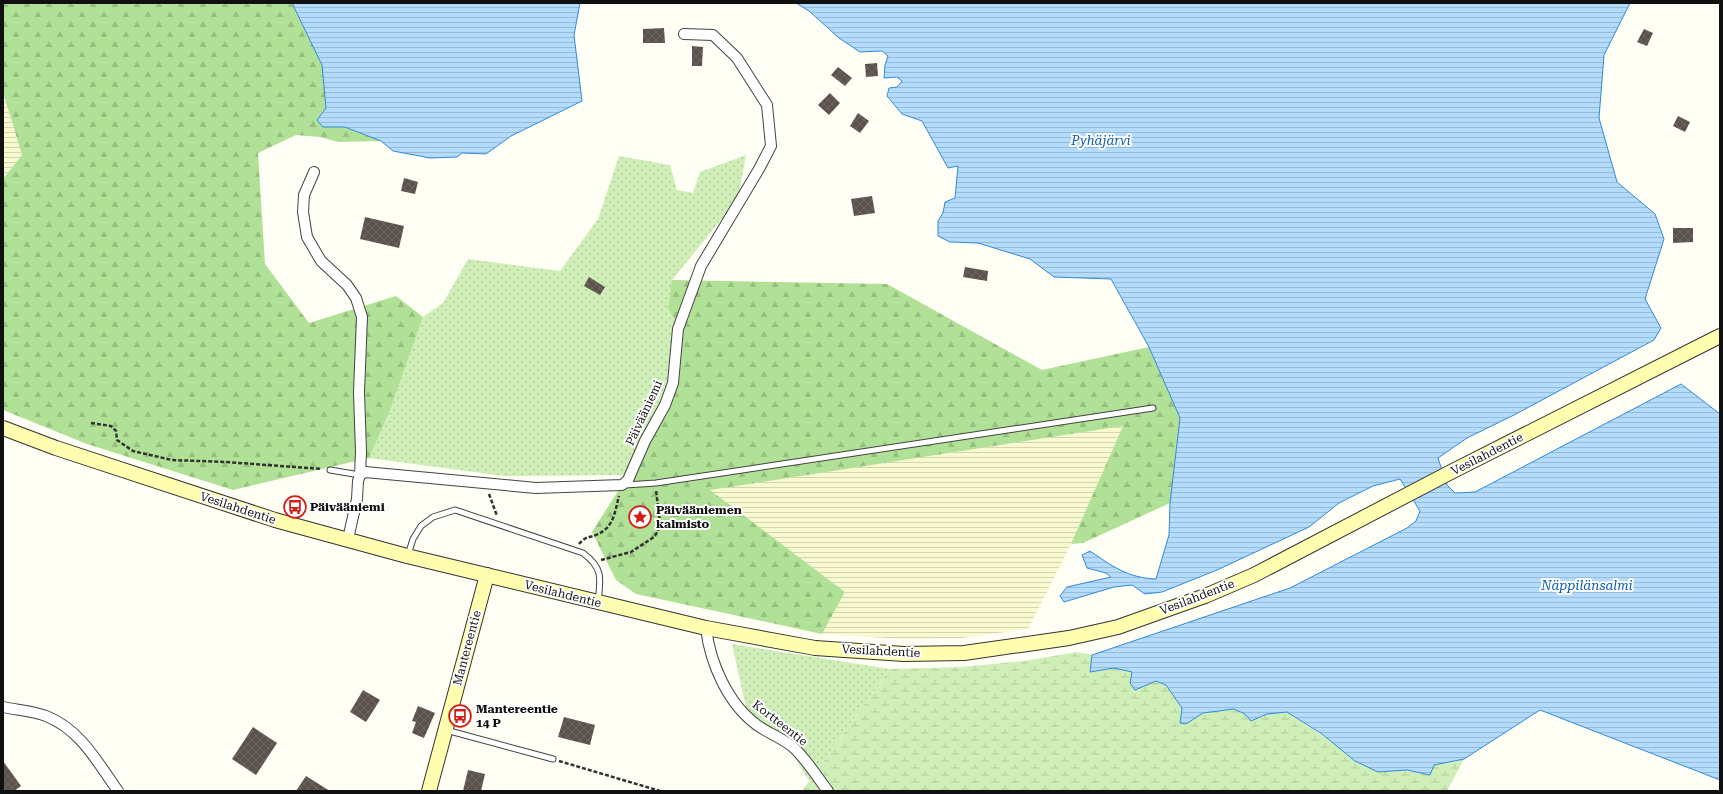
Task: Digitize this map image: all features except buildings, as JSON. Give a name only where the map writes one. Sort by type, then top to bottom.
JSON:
[{"type":"main road","name":"Vesilahdentie","points":[[3,428],[56,448],[243,510],[407,556],[706,628],[815,648],[904,654],[964,653],[1069,638],[1118,627],[1205,596],[1254,575],[1451,472],[1720,336]]},
{"type":"main road","name":"Mantereentie","points":[[430,791],[487,575]]},
{"type":"street","name":"Päivääniemi","points":[[622,486],[628,480],[645,441],[665,405],[673,383],[678,329],[701,266],[759,169],[771,146],[767,105],[737,58],[713,36],[684,34]]},
{"type":"street","points":[[314,172],[304,195],[303,212],[307,237],[321,261],[347,286],[356,298],[362,317],[359,392],[361,452],[360,475],[358,481],[357,499],[348,539]]},
{"type":"street","points":[[360,475],[365,472],[536,488],[622,486]]},
{"type":"street","name":"Kortteentie","points":[[706,628],[707,640],[714,663],[733,700],[758,726],[794,748],[828,791]]},
{"type":"street","points":[[3,707],[45,716],[67,726],[83,742],[118,791]]},
{"type":"lane","points":[[622,486],[656,483],[1153,408]]},
{"type":"lane","points":[[330,470],[360,475]]},
{"type":"lane","points":[[407,556],[413,539],[421,526],[433,517],[455,510],[583,552],[595,562],[601,580],[598,602]]},
{"type":"lane","points":[[445,730],[553,759]]},
{"type":"path","points":[[91,423],[111,426],[116,431],[117,440],[133,451],[172,460],[226,462],[330,470]]},
{"type":"path","points":[[595,562],[631,552],[654,537],[658,531],[660,523],[656,483]]},
{"type":"path","points":[[486,484],[497,517],[495,524]]},
{"type":"path","points":[[574,549],[585,537],[598,535],[610,525],[622,486]]},
{"type":"path","points":[[553,759],[660,791]]},
{"type":"green space","points":[[3,3],[292,3],[322,65],[326,108],[318,119],[323,127],[345,127],[381,141],[338,142],[320,137],[296,135],[258,153],[265,264],[309,323],[396,296],[423,317],[391,408],[369,458],[233,490],[87,444],[3,410],[3,179],[22,155],[3,92]]},
{"type":"green space","points":[[3,92],[22,155],[3,179]]},
{"type":"green space","points":[[746,155],[738,199],[672,280],[683,332],[677,385],[667,414],[628,475],[504,476],[369,458],[391,408],[423,317],[443,303],[468,259],[560,271],[598,219],[619,156],[670,165],[677,190],[693,193],[700,172]]},
{"type":"green space","points":[[672,280],[887,284],[1042,370],[1149,347],[1180,418],[1170,503],[1083,543],[1071,544],[1123,426],[710,490],[845,592],[822,634],[636,594],[616,580],[592,532],[667,414],[676,385],[683,332],[668,309]]},
{"type":"green space","points":[[1123,426],[1071,544],[1028,629],[962,638],[903,639],[822,634],[845,592],[709,490]]},
{"type":"green space","points":[[732,644],[890,669],[809,781],[785,742],[751,730]]},
{"type":"green space","points":[[1077,652],[1092,655],[1091,672],[1114,668],[1132,672],[1166,685],[1182,708],[1180,722],[1186,724],[1203,713],[1234,709],[1245,714],[1251,721],[1267,714],[1287,712],[1378,772],[1407,770],[1430,775],[1434,765],[1464,759],[1447,791],[802,791],[890,669],[961,667],[1024,661]]},
{"type":"water","points":[[292,3],[580,3],[574,35],[582,101],[511,136],[486,154],[462,153],[457,157],[430,158],[393,151],[381,141],[345,127],[323,127],[317,120],[326,108],[322,65]]},
{"type":"water","name":"Näppilänsalmi","points":[[796,3],[1630,3],[1604,55],[1599,118],[1617,182],[1655,214],[1664,239],[1645,299],[1661,328],[1654,340],[1514,415],[1467,438],[1438,458],[1447,485],[1455,493],[1475,492],[1681,384],[1720,414],[1720,780],[1540,710],[1464,759],[1434,765],[1430,775],[1407,770],[1378,772],[1355,761],[1322,734],[1287,712],[1267,714],[1251,721],[1245,714],[1234,709],[1203,713],[1186,724],[1180,723],[1182,708],[1166,685],[1156,681],[1135,690],[1130,683],[1132,672],[1114,668],[1090,672],[1092,655],[1290,588],[1407,528],[1416,521],[1420,511],[1400,479],[1373,486],[1339,503],[1309,527],[1217,570],[1162,592],[1145,594],[1132,585],[1114,587],[1064,602],[1060,596],[1067,587],[1111,577],[1106,573],[1087,568],[1082,555],[1090,551],[1113,566],[1129,574],[1156,579],[1169,535],[1170,503],[1180,418],[1149,347],[1111,279],[1054,277],[1030,259],[978,243],[950,242],[938,236],[938,221],[943,213],[945,202],[955,198],[958,166],[948,168],[922,121],[902,114],[887,96],[889,88],[897,87],[902,81],[897,77],[884,78],[885,65],[888,56],[882,51],[860,52],[839,38],[809,11]]},
{"type":"place","name":"Päivääniemi","points":[[295,507]]},
{"type":"place","name":"Päivääniemen kalmisto","points":[[640,517]]},
{"type":"place","name":"Mantereentie 14 P","points":[[460,716]]},
{"type":"water label","name":"Pyhäjärvi","points":[[1101,140]]}]
